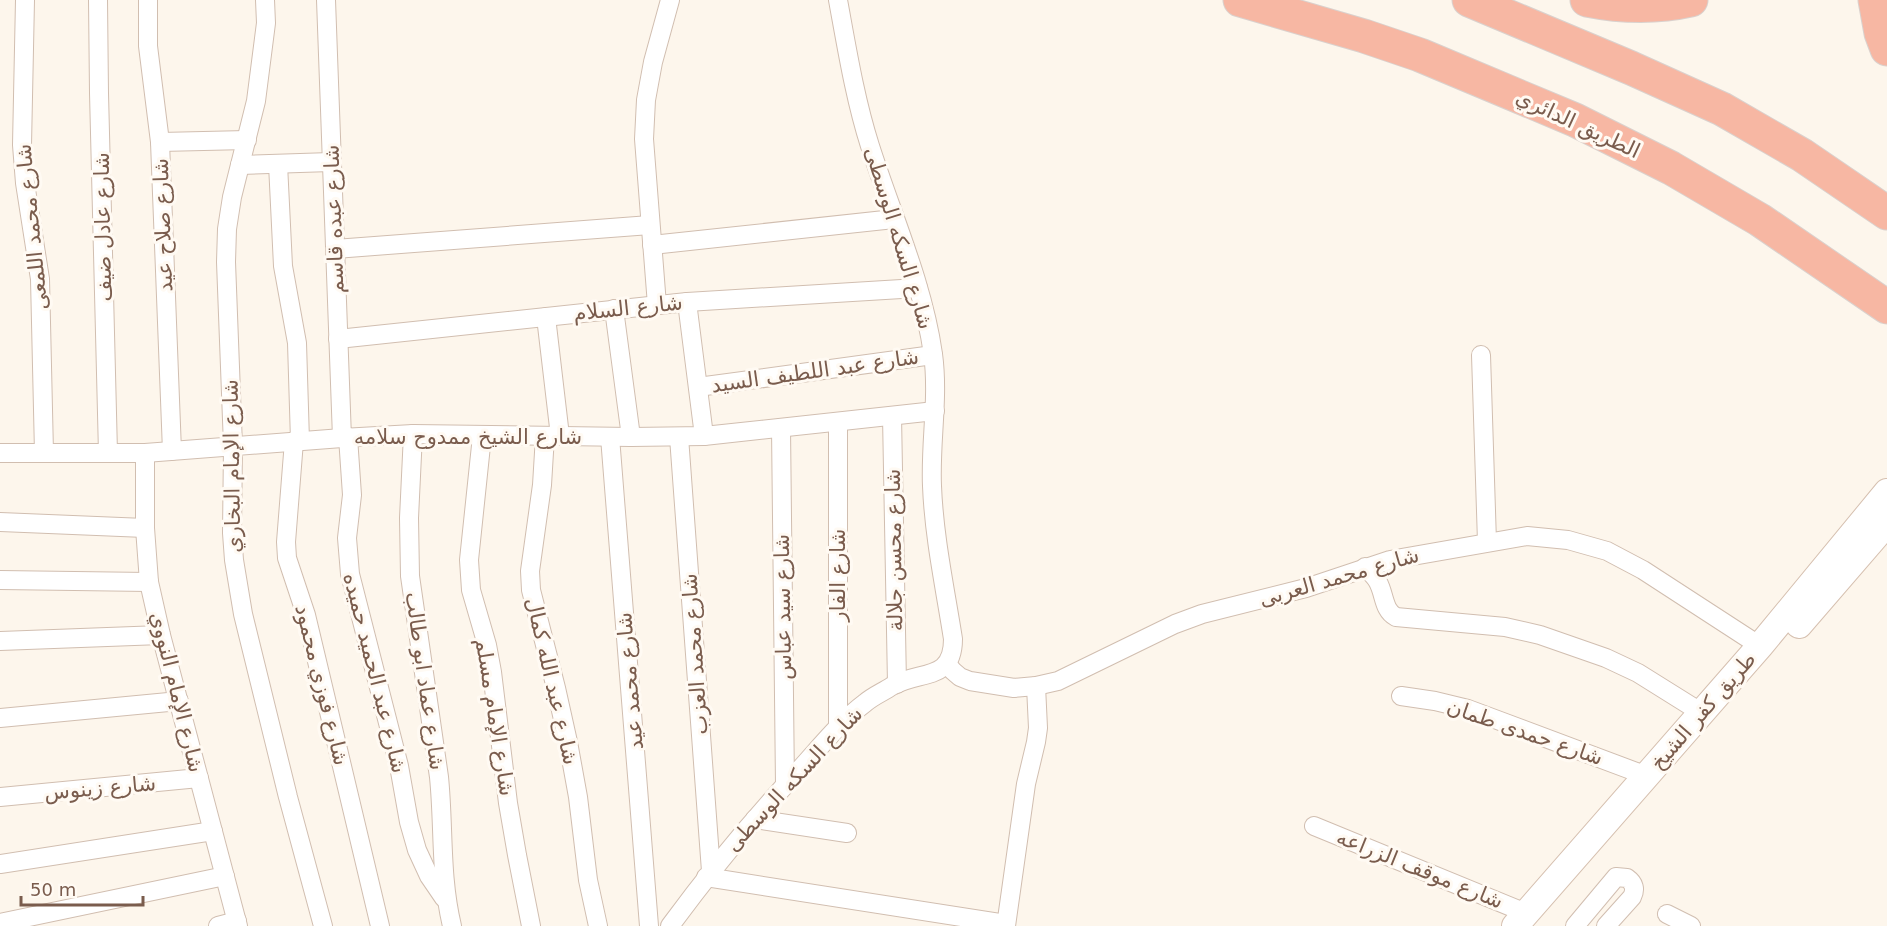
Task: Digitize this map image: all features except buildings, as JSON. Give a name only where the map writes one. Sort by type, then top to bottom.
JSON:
[{"type":"highway","name":"الطريق الدائري","points":[[1240,0],[1364,36],[1420,55],[1575,120],[1671,168],[1761,220],[1887,307]]},
{"type":"highway","points":[[1468,0],[1722,109],[1802,155],[1887,213]]},
{"type":"highway","points":[[1587,0],[1615,6],[1671,4],[1691,0]]},
{"type":"highway","points":[[1875,0],[1881,33],[1887,49]]},
{"type":"street","name":"شارع محمد اللمعى","points":[[25,0],[22,145],[40,279],[44,453]]},
{"type":"street","name":"شارع عادل ضيف","points":[[98,0],[108,453]]},
{"type":"street","name":"شارع صلاح عيد","points":[[148,0],[148,46],[160,142],[172,451]]},
{"type":"street","name":"شارع الإمام البخاري","points":[[265,0],[266,23],[256,101],[232,197],[228,229],[226,262],[233,446],[232,533],[237,587],[288,797],[323,926]]},
{"type":"street","name":"شارع عبده قاسم","points":[[326,0],[338,339],[345,437]]},
{"type":"street","points":[[657,305],[644,139],[646,100],[653,62],[670,0]]},
{"type":"street","name":"شارع السكه الوسطى","points":[[670,926],[708,874],[838,728],[865,703],[897,684],[937,672],[947,664],[953,652],[953,639],[934,524],[933,355],[918,288],[866,132],[850,66],[838,0]]},
{"type":"street","points":[[160,142],[248,140]]},
{"type":"street","points":[[240,165],[331,162]]},
{"type":"street","name":"شارع فوزي محمود","points":[[278,164],[283,266],[297,343],[297,441],[286,542],[287,558],[306,615],[380,926]]},
{"type":"street","points":[[652,245],[894,219]]},
{"type":"street","points":[[335,249],[650,225]]},
{"type":"street","name":"شارع السلام","points":[[338,339],[687,302],[918,288]]},
{"type":"street","points":[[687,302],[704,436]]},
{"type":"street","points":[[614,309],[631,437]]},
{"type":"street","name":"شارع عبد الله كمال","points":[[546,316],[552,436],[542,484],[530,571],[531,590],[568,742],[578,797],[588,880],[598,926]]},
{"type":"street","name":"شارع عبد اللطيف السيد","points":[[698,387],[933,355]]},
{"type":"street","points":[[1480,355],[1487,542]]},
{"type":"street","name":"شارع الشيخ ممدوح سلامه","points":[[0,453],[145,453],[345,437],[413,434],[704,436],[935,411]]},
{"type":"street","name":"شارع محسن جلالة","points":[[892,416],[897,684]]},
{"type":"street","name":"شارع الفار","points":[[838,422],[838,728]]},
{"type":"street","name":"شارع سيد عباس","points":[[781,428],[785,785]]},
{"type":"street","name":"شارع عماد ابو طالب","points":[[413,434],[409,518],[410,576],[439,777],[446,900],[452,926]]},
{"type":"street","name":"شارع الإمام مسلم","points":[[482,436],[469,560],[471,590],[487,645],[492,672],[510,814],[531,926]]},
{"type":"street","name":"شارع عبد الحميد حميده","points":[[345,437],[352,495],[347,537],[350,574],[399,766],[409,822],[417,850],[429,876],[446,900]]},
{"type":"street","name":"شارع محمد عيد","points":[[610,437],[650,926]]},
{"type":"street","name":"شارع محمد العزب","points":[[679,437],[708,874]]},
{"type":"street","name":"شارع الإمام النووي","points":[[145,453],[145,528],[149,582],[161,636],[237,924]]},
{"type":"street","name":"طريق كفر الشيخ","points":[[1534,913],[1887,492]]},
{"type":"street","points":[[0,522],[145,528]]},
{"type":"street","name":"طريق كفر الشيخ","points":[[1534,913],[1887,523]]},
{"type":"street","name":"شارع محمد العربى","points":[[947,664],[960,677],[970,681],[1014,688],[1036,687],[1078,672],[1188,618],[1306,588],[1390,560],[1527,536],[1568,540],[1607,551],[1643,570],[1760,646]]},
{"type":"street","points":[[1365,567],[1378,583],[1386,609],[1396,617],[1505,627],[1574,645],[1638,673],[1702,713]]},
{"type":"street","points":[[0,580],[149,582]]},
{"type":"street","points":[[0,641],[161,636]]},
{"type":"street","points":[[708,874],[1006,925],[1026,784],[1038,728],[1036,687]]},
{"type":"street","name":"شارع حمدى طمان","points":[[1401,696],[1468,709],[1647,776]]},
{"type":"street","points":[[0,718],[179,701]]},
{"type":"street","name":"شارع زينوس","points":[[0,797],[199,778]]},
{"type":"street","points":[[755,819],[847,833]]},
{"type":"street","name":"شارع موقف الزراعه","points":[[1314,826],[1534,913]]},
{"type":"street","points":[[0,864],[213,831]]},
{"type":"street","points":[[0,923],[225,876]]},
{"type":"street","points":[[1575,926],[1616,877],[1627,878],[1634,886],[1632,897],[1606,926]]},
{"type":"street","points":[[1667,914],[1691,926]]},
{"type":"street","points":[[218,926],[237,924]]}]
